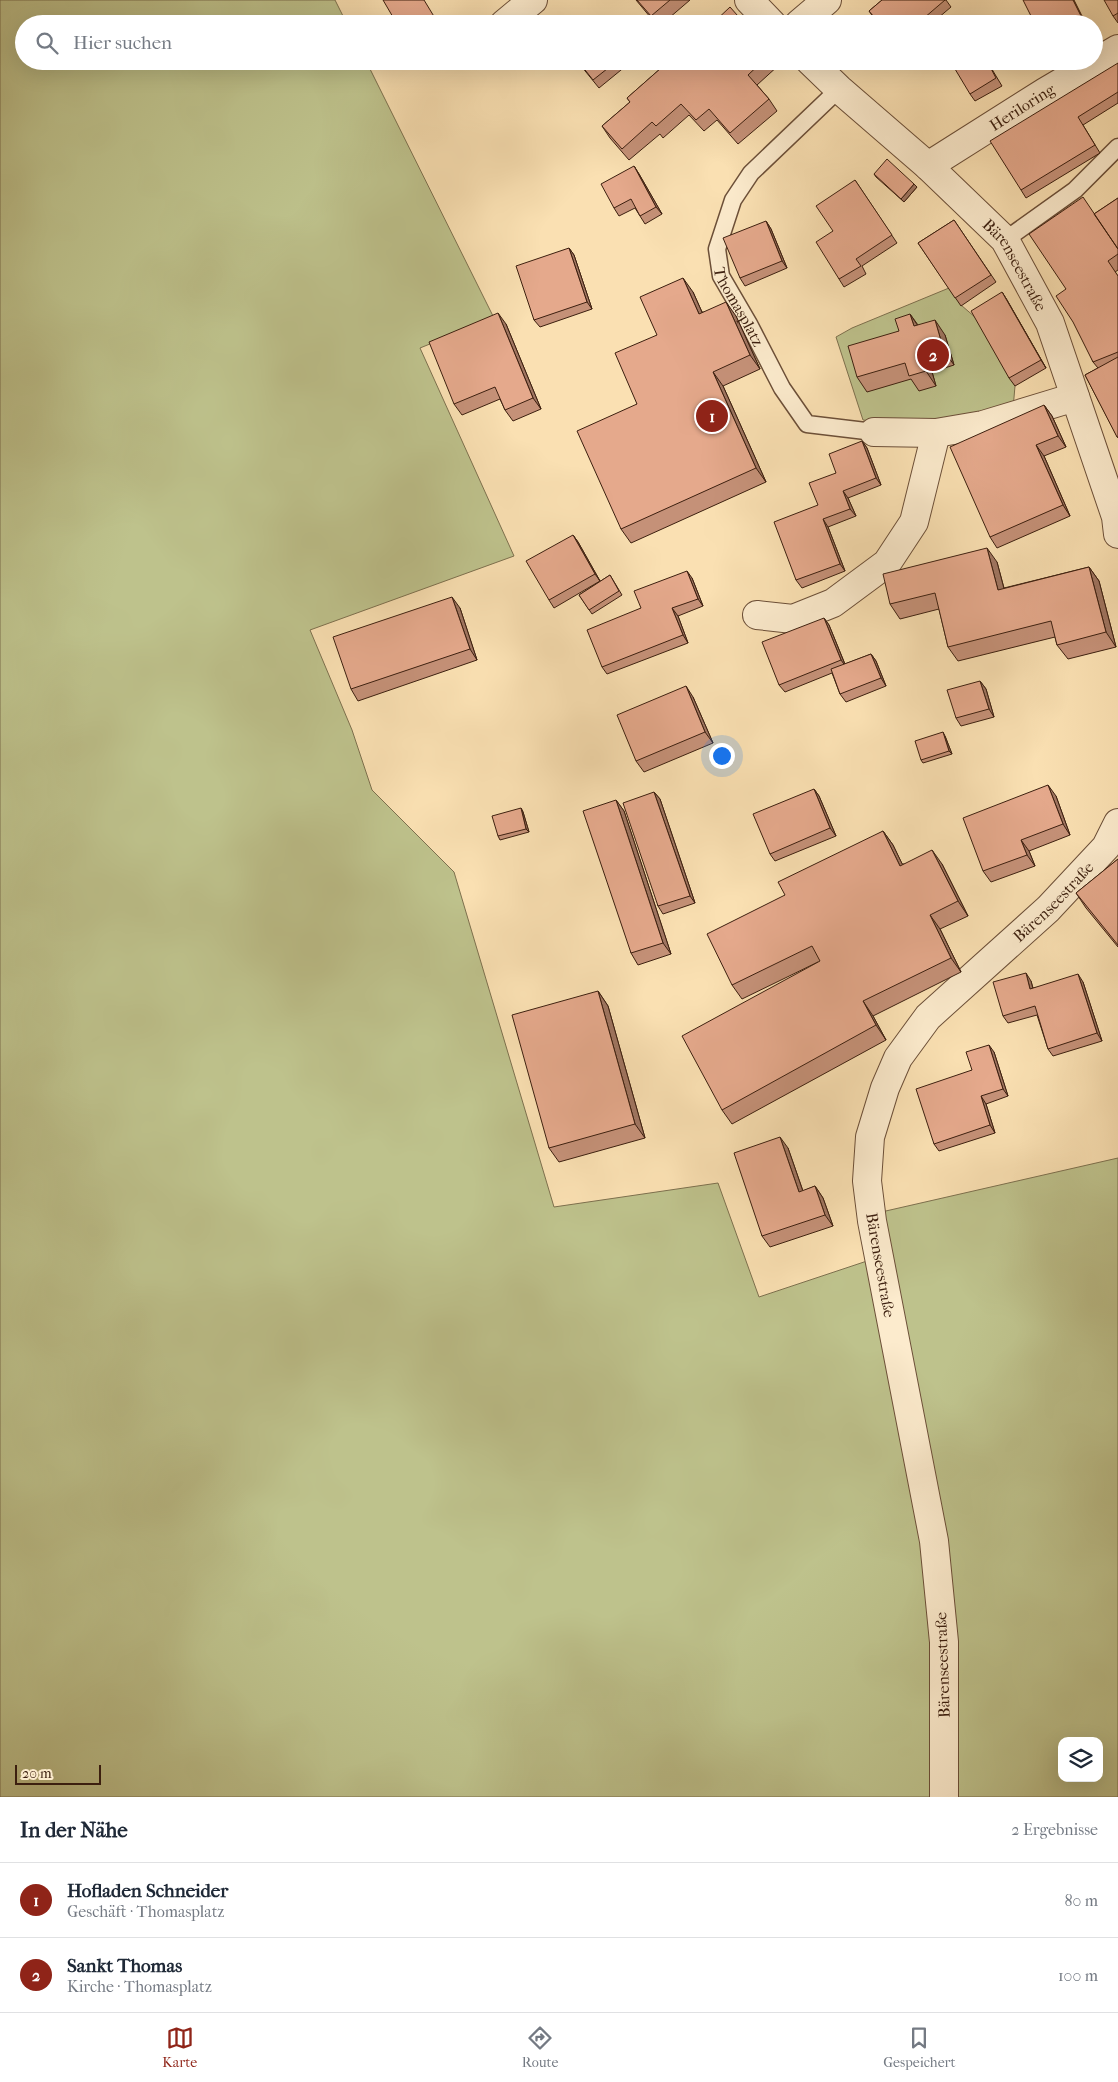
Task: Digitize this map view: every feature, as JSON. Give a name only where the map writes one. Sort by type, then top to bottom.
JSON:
[{"type":"street","points":[[515,15],[533,0]]},
{"type":"street","points":[[749,0],[763,15]]},
{"type":"street","points":[[810,15],[828,0]]},
{"type":"street","name":"Heriloring","points":[[1103,58],[1118,49]]},
{"type":"street","name":"Bärenseestraße","points":[[819,70],[928,166],[1005,240],[1050,323],[1117,522]]},
{"type":"street","name":"Heriloring","points":[[928,166],[1082,70]]},
{"type":"street","name":"Thomasplatz","points":[[874,432],[936,433],[983,425],[1075,397]]},
{"type":"street","points":[[757,615],[793,619],[833,603],[887,564],[914,522],[936,433]]},
{"type":"street","name":"Bärenseestraße","points":[[944,1797],[944,1642],[934,1541],[872,1221],[868,1181],[870,1137],[885,1088],[898,1058],[928,1017],[1048,909],[1106,847],[1118,823]]},
{"type":"lane","name":"Thomasplatz","points":[[839,89],[751,173],[733,200],[717,249],[721,276],[749,324],[782,388],[808,424],[874,432]]},
{"type":"lane","points":[[1005,240],[1075,190],[1118,146]]},
{"type":"green space","points":[[0,0],[335,0],[342,15],[15,15],[15,70],[370,70],[494,318],[420,348],[514,556],[310,630],[352,730],[372,790],[454,872],[554,1207],[718,1183],[759,1297],[873,1259],[926,1544],[935,1642],[936,1797],[0,1797]]},
{"type":"green space","points":[[949,288],[961,305],[976,318],[1015,386],[1013,409],[920,427],[863,420],[836,337],[852,328]]},
{"type":"green space","points":[[1118,1158],[1118,1797],[949,1797],[949,1640],[877,1213]]},
{"type":"building","points":[[383,0],[424,0],[433,15],[392,15]]},
{"type":"building","points":[[637,0],[670,0],[652,15]]},
{"type":"building","points":[[882,0],[945,0],[928,15],[872,15],[869,11]]},
{"type":"building","points":[[1023,0],[1073,0],[1080,15],[1030,15]]},
{"type":"building","points":[[1104,0],[1118,0],[1118,13],[1113,16]]},
{"type":"building","points":[[730,7],[737,15],[722,15]]},
{"type":"building","points":[[1118,63],[1118,92],[1078,117],[1095,145],[1021,190],[990,141]]},
{"type":"building","points":[[585,70],[606,70],[593,80]]},
{"type":"building","points":[[659,70],[753,70],[748,75],[769,99],[730,133],[709,109],[696,120],[681,104],[656,126],[652,122],[622,149],[602,126],[630,102],[627,98]]},
{"type":"building","points":[[956,70],[992,70],[996,78],[970,94]]},
{"type":"building","points":[[887,159],[914,184],[901,199],[874,174]]},
{"type":"building","points":[[634,166],[656,207],[640,216],[631,199],[614,208],[601,184]]},
{"type":"building","points":[[855,180],[892,235],[856,259],[861,266],[839,279],[816,242],[833,231],[816,206]]},
{"type":"building","points":[[1083,197],[1118,249],[1118,254],[1108,261],[1118,276],[1118,352],[1093,362],[1073,322],[1056,296],[1066,289],[1029,234]]},
{"type":"building","points":[[1118,198],[1118,249],[1094,214]]},
{"type":"building","points":[[954,220],[991,275],[955,298],[918,243]]},
{"type":"building","points":[[766,221],[782,261],[740,278],[723,238]]},
{"type":"building","points":[[569,248],[587,302],[534,320],[516,266]]},
{"type":"building","points":[[683,278],[699,314],[726,302],[750,355],[713,372],[756,468],[621,529],[577,431],[637,404],[615,353],[657,335],[640,297]]},
{"type":"building","points":[[1002,292],[1041,360],[1009,378],[971,311]]},
{"type":"building","points":[[498,313],[533,398],[505,410],[495,387],[454,404],[429,342]]},
{"type":"building","points":[[910,314],[914,326],[935,320],[944,351],[922,358],[926,371],[909,376],[905,363],[857,377],[848,346],[899,331],[895,319]]},
{"type":"building","points":[[1118,357],[1118,437],[1117,437],[1085,375]]},
{"type":"building","points":[[1044,405],[1058,436],[1036,445],[1063,505],[990,537],[950,447]]},
{"type":"building","points":[[862,441],[876,478],[843,491],[850,509],[823,519],[840,564],[796,580],[774,522],[818,505],[809,483],[836,473],[829,454]]},
{"type":"building","points":[[573,535],[595,574],[549,600],[526,561]]},
{"type":"building","points":[[987,548],[998,590],[1089,567],[1106,632],[1057,645],[1051,621],[948,647],[935,593],[890,604],[883,574]]},
{"type":"building","points":[[687,571],[698,599],[672,608],[683,635],[602,667],[587,630],[641,608],[634,591]]},
{"type":"building","points":[[610,575],[619,591],[589,610],[579,595]]},
{"type":"building","points":[[452,597],[470,649],[351,689],[333,637]]},
{"type":"building","points":[[824,618],[841,660],[779,685],[762,642]]},
{"type":"building","points":[[871,654],[881,678],[840,694],[831,669]]},
{"type":"building","points":[[980,681],[989,709],[956,718],[947,690]]},
{"type":"building","points":[[686,686],[705,732],[636,761],[617,715]]},
{"type":"building","points":[[943,732],[949,751],[921,760],[915,741]]},
{"type":"building","points":[[1048,785],[1063,824],[1021,840],[1027,855],[983,871],[963,818]]},
{"type":"building","points":[[814,789],[830,828],[770,854],[753,814]]},
{"type":"building","points":[[654,792],[690,896],[658,906],[623,803]]},
{"type":"building","points":[[616,800],[663,943],[631,953],[583,811]]},
{"type":"building","points":[[521,808],[526,829],[498,836],[492,816]]},
{"type":"building","points":[[883,831],[900,866],[932,850],[958,901],[930,915],[951,958],[863,1001],[876,1025],[722,1110],[682,1036],[820,961],[812,946],[732,985],[707,934],[785,895],[778,882]]},
{"type":"building","points":[[1118,859],[1118,945],[1076,893]]},
{"type":"building","points":[[1026,973],[1030,989],[1078,974],[1097,1033],[1048,1049],[1035,1006],[1003,1016],[993,982]]},
{"type":"building","points":[[598,991],[635,1124],[549,1148],[512,1015]]},
{"type":"building","points":[[989,1045],[1003,1089],[981,1096],[990,1125],[934,1144],[916,1089],[972,1070],[966,1052]]},
{"type":"building","points":[[780,1137],[799,1192],[815,1186],[825,1215],[762,1236],[734,1153]]},
{"type":"place","name":"Sankt Thomas","points":[[933,355]]},
{"type":"place","name":"Hofladen Schneider","points":[[712,416]]}]
